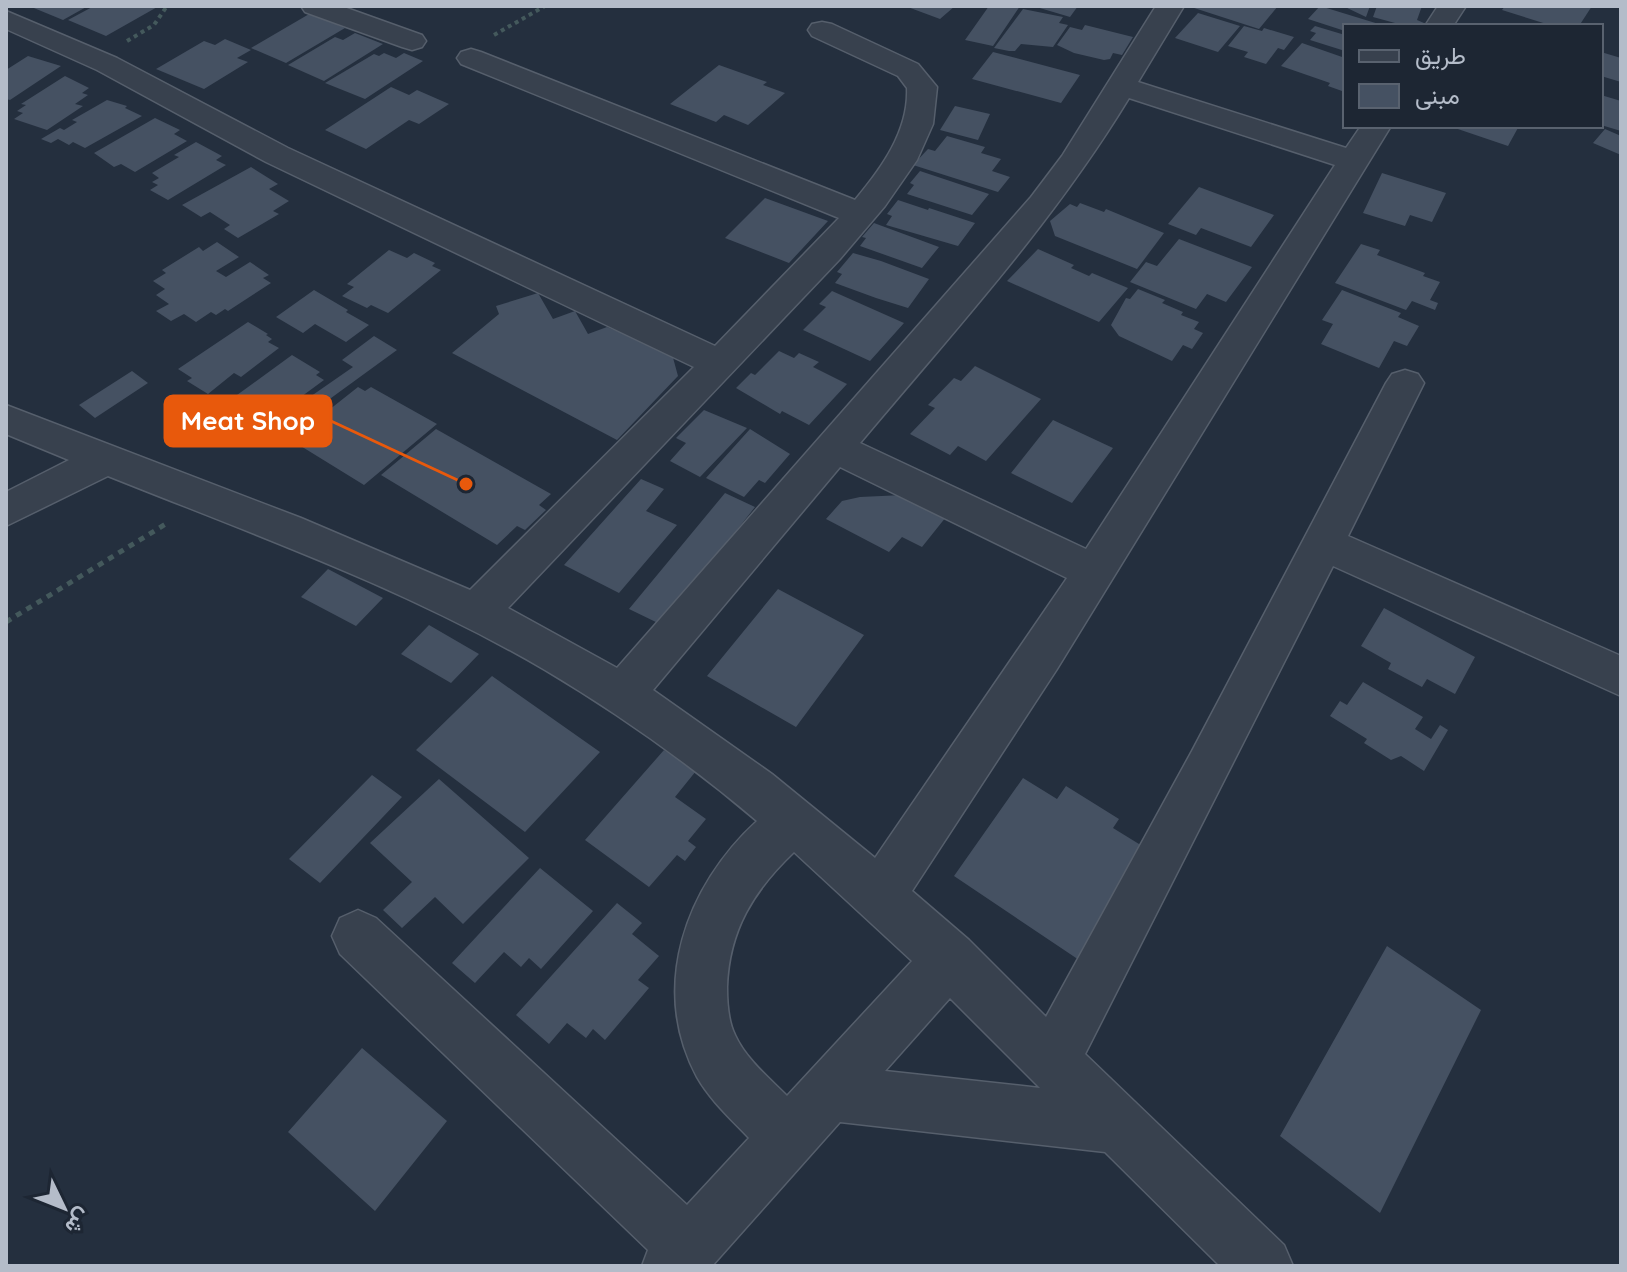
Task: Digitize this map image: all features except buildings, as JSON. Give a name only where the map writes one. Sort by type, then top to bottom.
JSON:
[{"type":"street","points":[[315,6],[412,41]]},
{"type":"street","points":[[622,694],[1043,204],[1076,159],[1170,6]]},
{"type":"street","points":[[1440,24],[1452,6]]},
{"type":"street","points":[[6,19],[107,64],[277,155],[720,364]]},
{"type":"street","points":[[477,612],[720,364],[888,180],[921,116],[922,87],[908,70],[822,30]]},
{"type":"street","points":[[476,60],[859,214]]},
{"type":"street","points":[[1119,85],[1354,161]]},
{"type":"street","points":[[880,894],[1041,656],[1375,128]]},
{"type":"street","points":[[1052,1060],[1324,544],[1405,383]]},
{"type":"street","points":[[6,419],[351,556],[477,612],[622,694],[714,757],[880,894],[1263,1266]]},
{"type":"street","points":[[833,447],[1094,572]]},
{"type":"street","points":[[6,510],[104,460]]},
{"type":"street","points":[[1324,544],[1621,677]]},
{"type":"street","points":[[787,1136],[718,1060],[702,1026],[700,985],[706,947],[730,887],[746,866],[792,820]]},
{"type":"street","points":[[358,936],[680,1256],[950,959]]},
{"type":"street","points":[[827,1093],[1119,1125]]},
{"type":"path","points":[[107,64],[120,45],[154,25],[167,6]]},
{"type":"path","points":[[476,60],[480,44],[545,6]]},
{"type":"path","points":[[6,622],[207,499]]},
{"type":"place","name":"Meat Shop","points":[[466,484]]}]
